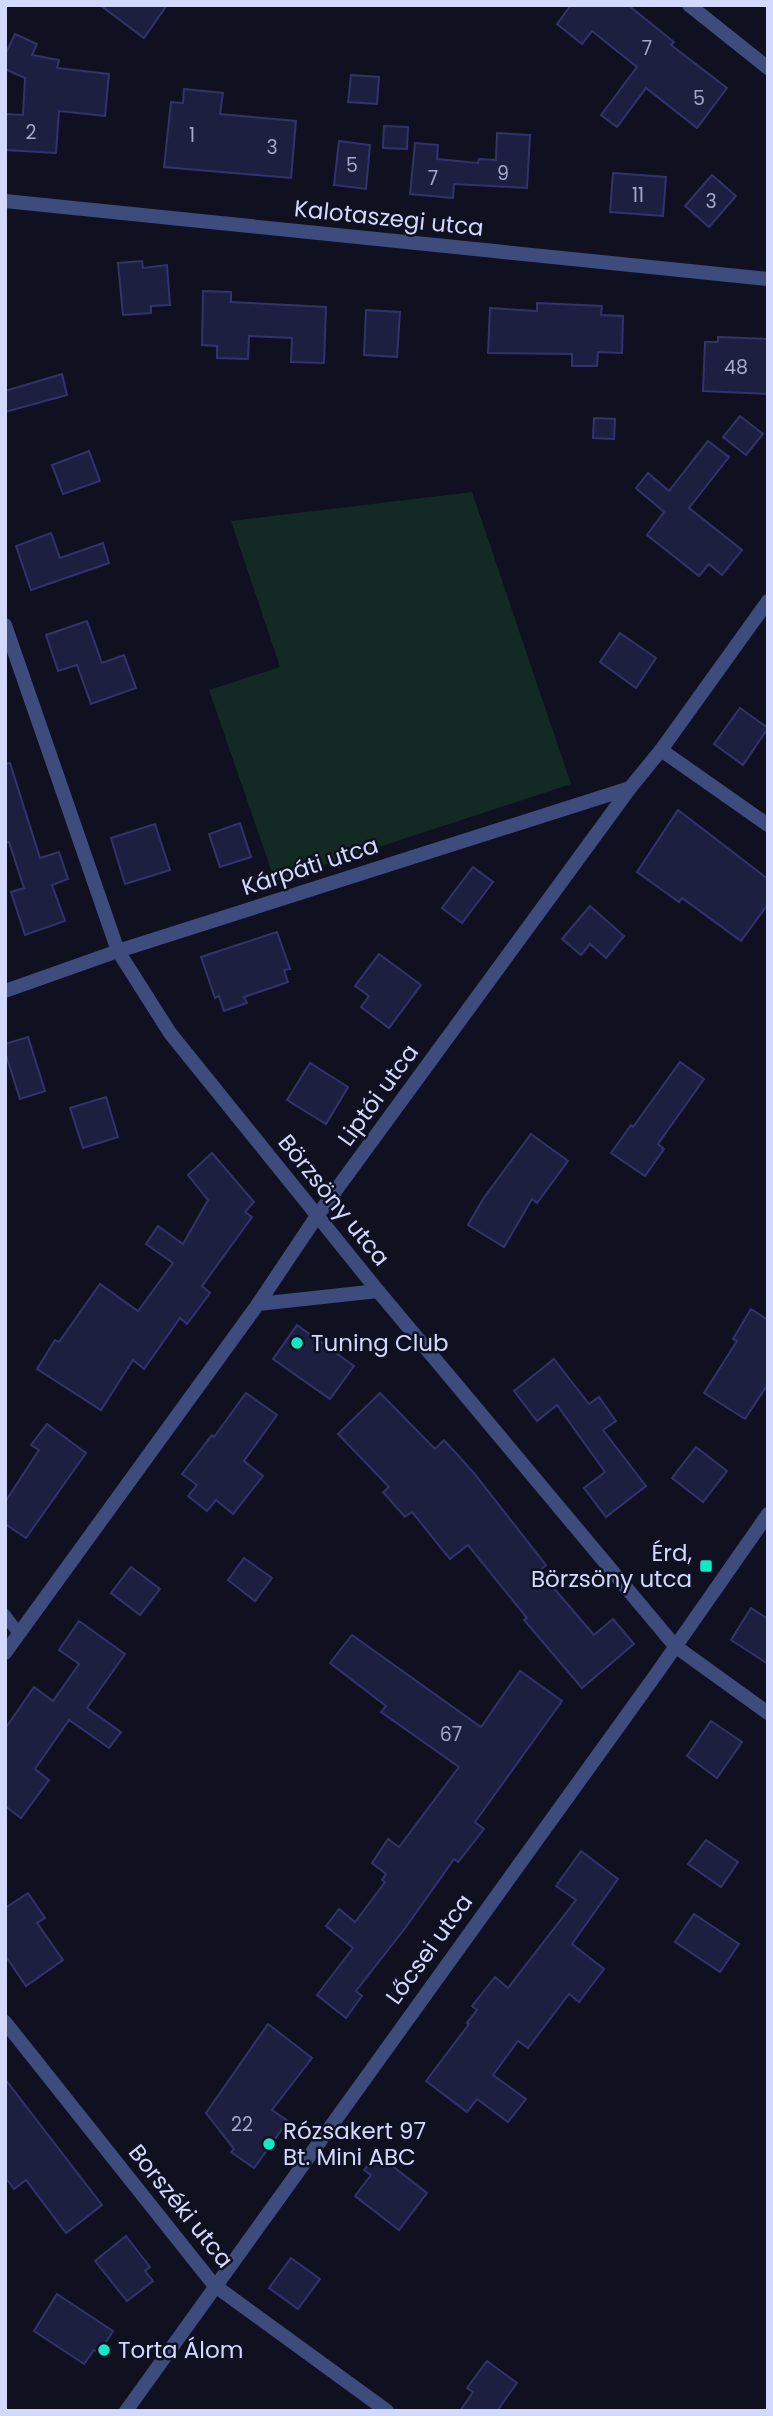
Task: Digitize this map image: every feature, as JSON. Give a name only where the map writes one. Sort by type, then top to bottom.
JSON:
[{"type":"street","points":[[689,5],[768,68]]},
{"type":"street","name":"Kalotaszegi utca","points":[[5,201],[768,279]]},
{"type":"street","name":"Liptói utca","points":[[5,1653],[258,1304],[317,1216],[768,601]]},
{"type":"street","name":"Börzsöny utca","points":[[5,625],[118,951],[170,1032],[317,1216],[675,1646],[768,1713]]},
{"type":"street","points":[[661,750],[768,825]]},
{"type":"street","name":"Kárpáti utca","points":[[5,991],[118,951],[630,788]]},
{"type":"street","points":[[258,1304],[379,1291]]},
{"type":"street","name":"Lőcsei utca","points":[[126,2411],[768,1514]]},
{"type":"street","name":"Borszéki utca","points":[[5,2022],[214,2286],[387,2411]]},
{"type":"lane","points":[[5,1615],[19,1634]]},
{"type":"green space","points":[[472,492],[571,784],[275,881],[209,690],[280,667],[231,521]]},
{"type":"building","points":[[100,5],[167,5],[144,38]]},
{"type":"building","points":[[571,5],[628,5],[674,42],[671,45],[727,88],[697,128],[646,88],[617,127],[601,115],[637,67],[592,31],[582,44],[557,24]]},
{"type":"building","points":[[15,34],[37,44],[32,55],[59,60],[57,68],[109,74],[105,116],[59,111],[56,153],[5,150],[5,114],[23,115],[25,78],[5,69],[5,55]]},
{"type":"building","points":[[351,75],[379,77],[377,104],[348,102]]},
{"type":"building","points":[[184,89],[223,93],[220,114],[296,121],[291,178],[164,167],[171,102],[183,103]]},
{"type":"building","points":[[384,126],[408,127],[407,149],[383,148]]},
{"type":"building","points":[[497,133],[530,135],[527,188],[454,184],[453,198],[410,194],[415,143],[438,145],[437,159],[478,163],[479,159],[496,160]]},
{"type":"building","points":[[339,141],[370,145],[366,189],[334,185]]},
{"type":"building","points":[[613,173],[666,177],[663,216],[610,212]]},
{"type":"building","points":[[712,175],[736,196],[709,227],[685,206]]},
{"type":"building","points":[[142,261],[143,268],[167,265],[170,305],[151,306],[151,313],[123,315],[118,263]]},
{"type":"building","points":[[203,291],[231,292],[231,302],[326,307],[324,363],[291,362],[292,338],[249,336],[248,359],[217,358],[217,346],[202,345]]},
{"type":"building","points":[[537,303],[602,306],[601,315],[623,316],[622,353],[598,352],[597,366],[572,366],[572,354],[488,353],[490,308],[537,311]]},
{"type":"building","points":[[366,310],[400,312],[397,357],[364,355]]},
{"type":"building","points":[[718,337],[768,339],[768,394],[703,391],[705,342],[718,342]]},
{"type":"building","points":[[62,374],[67,395],[5,412],[5,391]]},
{"type":"building","points":[[740,416],[763,434],[746,455],[723,437]]},
{"type":"building","points":[[594,418],[615,419],[614,439],[593,438]]},
{"type":"building","points":[[708,441],[729,457],[689,508],[742,550],[722,575],[709,564],[699,576],[647,535],[664,512],[636,488],[648,473],[669,491]]},
{"type":"building","points":[[89,451],[100,481],[63,494],[52,465]]},
{"type":"building","points":[[51,533],[60,558],[103,543],[109,563],[31,590],[16,546]]},
{"type":"building","points":[[87,621],[102,663],[124,655],[136,688],[91,704],[77,665],[58,671],[46,635]]},
{"type":"building","points":[[620,633],[656,658],[636,688],[600,662]]},
{"type":"building","points":[[740,708],[768,728],[743,765],[714,744]]},
{"type":"building","points":[[10,763],[40,858],[59,852],[68,879],[52,885],[65,921],[25,935],[11,892],[24,888],[9,842],[5,843],[5,764]]},
{"type":"building","points":[[678,810],[768,879],[768,904],[741,941],[682,898],[679,902],[637,872]]},
{"type":"building","points":[[240,823],[251,857],[220,867],[209,834]]},
{"type":"building","points":[[155,824],[170,870],[125,884],[111,838]]},
{"type":"building","points":[[473,867],[493,882],[462,923],[442,908]]},
{"type":"building","points":[[590,906],[624,936],[606,958],[590,944],[581,955],[562,939]]},
{"type":"building","points":[[277,932],[290,969],[284,970],[288,982],[244,997],[247,1003],[224,1011],[219,996],[215,998],[201,957]]},
{"type":"building","points":[[379,954],[421,985],[389,1028],[361,1007],[369,996],[355,986]]},
{"type":"building","points":[[28,1037],[45,1091],[20,1099],[5,1052],[5,1044]]},
{"type":"building","points":[[680,1062],[704,1079],[658,1144],[664,1149],[645,1176],[611,1153]]},
{"type":"building","points":[[310,1063],[348,1087],[326,1124],[287,1100]]},
{"type":"building","points":[[106,1097],[118,1137],[83,1148],[70,1108]]},
{"type":"building","points":[[531,1134],[568,1161],[537,1203],[532,1199],[504,1247],[468,1225],[483,1199]]},
{"type":"building","points":[[212,1153],[254,1202],[245,1212],[252,1217],[202,1286],[210,1293],[187,1324],[180,1318],[144,1369],[133,1360],[101,1410],[37,1369],[55,1340],[59,1342],[100,1284],[138,1311],[173,1263],[146,1244],[158,1226],[183,1244],[208,1200],[188,1175]]},
{"type":"building","points":[[751,1309],[768,1320],[768,1384],[745,1419],[704,1393],[737,1341],[733,1339]]},
{"type":"building","points":[[297,1325],[354,1366],[330,1399],[273,1359]]},
{"type":"building","points":[[554,1359],[589,1404],[599,1397],[616,1421],[603,1430],[646,1486],[606,1517],[584,1488],[605,1472],[557,1405],[537,1421],[514,1391]]},
{"type":"building","points":[[246,1393],[277,1415],[244,1461],[263,1476],[233,1514],[216,1500],[207,1511],[188,1496],[197,1485],[182,1474],[212,1435],[214,1437]]},
{"type":"building","points":[[380,1393],[435,1449],[444,1440],[473,1472],[546,1565],[539,1571],[594,1635],[613,1619],[634,1644],[582,1688],[524,1620],[527,1618],[468,1545],[450,1559],[412,1512],[405,1517],[383,1492],[389,1487],[338,1434]]},
{"type":"building","points":[[47,1424],[86,1453],[26,1538],[5,1524],[5,1502],[39,1450],[31,1445]]},
{"type":"building","points":[[696,1447],[727,1471],[703,1502],[672,1478]]},
{"type":"building","points":[[244,1558],[272,1578],[255,1601],[228,1580]]},
{"type":"building","points":[[131,1567],[160,1589],[140,1615],[111,1593]]},
{"type":"building","points":[[751,1608],[768,1619],[768,1664],[731,1640]]},
{"type":"building","points":[[79,1621],[125,1654],[87,1708],[121,1732],[109,1748],[69,1720],[35,1769],[49,1780],[21,1818],[5,1806],[5,1729],[34,1687],[53,1701],[79,1664],[59,1650]]},
{"type":"building","points":[[352,1635],[481,1727],[520,1671],[562,1701],[475,1822],[484,1829],[458,1862],[454,1859],[356,1991],[362,1996],[346,2018],[317,1995],[353,1948],[326,1926],[339,1909],[355,1922],[385,1882],[382,1880],[386,1874],[372,1863],[388,1839],[399,1847],[459,1767],[381,1712],[386,1706],[330,1663]]},
{"type":"building","points":[[711,1721],[742,1742],[717,1778],[687,1756]]},
{"type":"building","points":[[706,1840],[738,1862],[721,1887],[688,1864]]},
{"type":"building","points":[[581,1851],[618,1879],[572,1944],[604,1969],[579,2002],[569,1994],[528,2048],[518,2041],[493,2075],[526,2099],[508,2122],[477,2099],[467,2112],[426,2081],[469,2024],[467,2023],[477,2010],[472,2006],[495,1977],[508,1988],[576,1900],[556,1886]]},
{"type":"building","points":[[28,1893],[45,1918],[37,1923],[63,1960],[26,1986],[5,1955],[5,1908]]},
{"type":"building","points":[[694,1914],[739,1944],[720,1972],[675,1942]]},
{"type":"building","points":[[268,2024],[312,2058],[272,2110],[288,2121],[254,2168],[231,2152],[234,2149],[206,2113]]},
{"type":"building","points":[[5,2079],[102,2205],[66,2233],[26,2180],[14,2189],[5,2177]]},
{"type":"building","points":[[377,2154],[427,2193],[399,2230],[355,2196],[371,2175],[364,2170]]},
{"type":"building","points":[[126,2236],[150,2267],[145,2271],[153,2281],[127,2301],[95,2261]]},
{"type":"building","points":[[291,2258],[320,2279],[298,2309],[269,2288]]},
{"type":"building","points":[[57,2294],[113,2331],[99,2353],[94,2350],[84,2364],[34,2331]]},
{"type":"building","points":[[487,2361],[517,2383],[497,2411],[460,2411],[473,2392],[467,2388]]},
{"type":"place","name":"Tuning Club","points":[[297,1343]]},
{"type":"place","name":"Érd, Börzsöny utca","points":[[706,1566]]},
{"type":"place","name":"Rózsakert 97 Bt. Mini ABC","points":[[269,2144]]},
{"type":"place","name":"Torta Álom","points":[[104,2350]]}]
